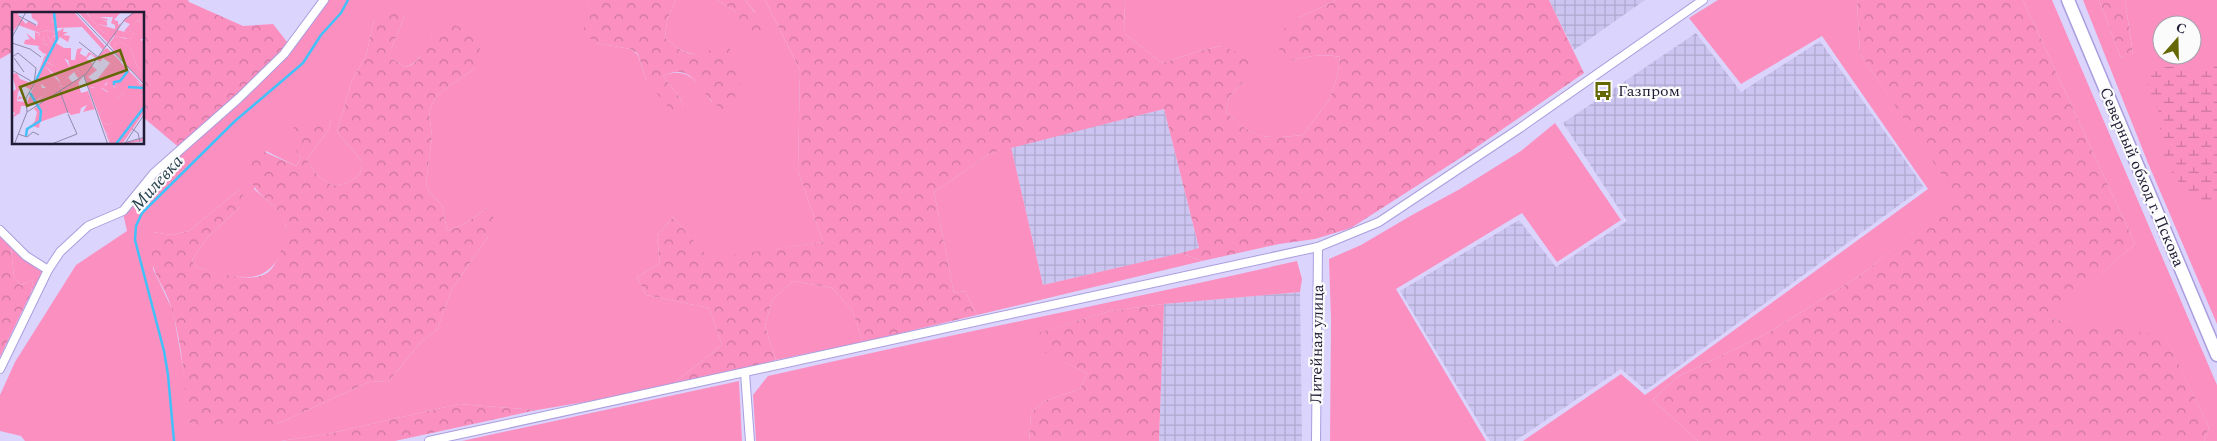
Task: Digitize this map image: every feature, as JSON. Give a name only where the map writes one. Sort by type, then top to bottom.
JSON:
[{"type":"highway","name":"Северный обход г. Пскова","points":[[2068,0],[2217,355]]},
{"type":"street","points":[[0,368],[48,270],[60,252],[88,226],[123,211],[154,173],[240,98],[284,54],[324,0]]},
{"type":"street","points":[[429,441],[1318,247],[1379,222],[1520,128],[1703,0]]},
{"type":"street","points":[[0,230],[26,256],[48,270]]},
{"type":"street","name":"Литейная улица","points":[[1316,441],[1318,247]]},
{"type":"street","points":[[745,373],[750,441]]},
{"type":"shaded area","points":[[1549,0],[1645,0],[1574,50]]},
{"type":"shaded area","points":[[1696,33],[1741,92],[1820,41],[1924,187],[1646,390],[1621,369],[1515,441],[1490,441],[1400,291],[1519,220],[1556,267],[1627,221],[1563,123]]},
{"type":"shaded area","points":[[1164,109],[1199,249],[1043,285],[1011,147]]},
{"type":"shaded area","points":[[1300,292],[1302,441],[1159,441],[1164,304]]},
{"type":"green space","points":[[0,0],[188,0],[243,26],[273,24],[291,47],[182,150],[145,119],[145,12],[12,12],[12,52],[0,59]]},
{"type":"green space","points":[[323,0],[588,0],[596,43],[631,49],[638,55],[646,80],[683,107],[680,98],[663,76],[679,73],[692,78],[712,102],[706,54],[689,53],[674,46],[665,38],[667,20],[676,0],[717,0],[736,12],[755,12],[745,0],[765,0],[800,70],[798,171],[823,242],[709,259],[673,217],[657,236],[660,263],[637,277],[646,295],[709,308],[722,345],[668,388],[537,410],[459,404],[327,434],[281,441],[25,441],[21,436],[0,431],[0,395],[15,362],[76,265],[127,231],[123,213],[156,172],[291,48]],"holes":[[[405,15],[391,49],[391,58],[405,67],[419,58],[432,34],[475,68],[437,95],[429,111],[432,137],[426,184],[429,192],[442,205],[447,231],[464,224],[487,208],[488,237],[452,289],[437,330],[422,341],[388,382],[371,381],[277,424],[194,425],[187,420],[186,384],[173,311],[153,269],[153,232],[171,235],[189,231],[240,189],[241,206],[208,237],[192,260],[196,267],[229,276],[249,277],[258,276],[266,272],[273,266],[283,250],[286,232],[285,223],[280,213],[254,189],[266,151],[296,166],[301,158],[292,138],[297,125],[331,120],[329,129],[307,159],[317,174],[324,181],[332,185],[343,184],[358,176],[361,172],[362,161],[337,132],[352,80],[366,56],[374,20]]]},
{"type":"green space","points":[[588,0],[676,0],[667,20],[665,38],[680,49],[692,54],[705,52],[721,44],[729,48],[745,72],[732,105],[726,112],[713,102],[693,78],[681,72],[663,76],[680,98],[683,107],[676,113],[669,108],[646,80],[638,54],[631,49],[596,43],[582,32],[590,17]]},
{"type":"green space","points":[[717,0],[745,0],[759,22],[761,38],[753,44],[736,12]]},
{"type":"green space","points":[[765,0],[1124,0],[1125,34],[1162,63],[1221,46],[1244,55],[1250,65],[1244,81],[1229,97],[1226,112],[1253,133],[1270,137],[1303,135],[1329,100],[1337,78],[1340,57],[1315,56],[1290,61],[1273,42],[1280,32],[1298,18],[1337,0],[1549,0],[1584,73],[1468,153],[1351,228],[1315,239],[1279,244],[1202,261],[1181,253],[1199,248],[1164,109],[991,153],[934,192],[954,293],[965,291],[977,315],[863,342],[852,310],[832,288],[793,281],[772,300],[765,326],[776,360],[668,388],[722,345],[709,308],[646,295],[637,277],[660,263],[657,236],[673,217],[709,258],[823,242],[798,171],[800,70]]},
{"type":"green space","points":[[1124,0],[1337,0],[1298,18],[1290,61],[1315,56],[1340,57],[1337,78],[1329,100],[1303,135],[1269,137],[1253,133],[1244,128],[1226,112],[1229,97],[1244,81],[1221,46],[1162,63],[1125,34]]},
{"type":"green space","points":[[1718,0],[1857,0],[1860,54],[1957,196],[1861,275],[1766,334],[1677,377],[1653,400],[1698,441],[1523,441],[1621,374],[1645,395],[1928,189],[1822,36],[1741,84],[1689,18]]},
{"type":"green space","points":[[1857,0],[2023,0],[2135,244],[2051,319],[2165,336],[2209,427],[2204,441],[1698,441],[1653,400],[1677,377],[1766,334],[1861,275],[1956,196],[1860,54]]},
{"type":"green space","points":[[2023,0],[2052,0],[2217,385],[2217,441],[2204,441],[2209,427],[2165,337],[2050,319],[2135,244]]},
{"type":"green space","points":[[2083,0],[2099,0],[2121,58],[2133,54],[2125,0],[2217,0],[2217,324],[2148,163]]},
{"type":"green space","points":[[2099,0],[2125,0],[2133,55],[2121,58]]},
{"type":"green space","points":[[388,9],[397,10],[405,15],[391,49],[391,58],[405,67],[416,62],[429,38],[445,21],[462,28],[477,40],[480,49],[475,68],[437,95],[429,111],[432,137],[426,184],[429,192],[442,205],[447,231],[464,224],[487,208],[496,208],[488,237],[452,289],[437,330],[422,341],[388,382],[371,381],[277,424],[240,428],[194,425],[186,420],[183,366],[173,313],[151,258],[153,232],[171,235],[189,231],[240,189],[244,197],[241,206],[208,237],[192,260],[196,267],[232,276],[260,276],[270,271],[279,256],[286,228],[278,211],[254,187],[249,168],[250,153],[258,149],[296,166],[301,158],[291,141],[291,133],[294,128],[298,124],[305,122],[331,120],[329,129],[307,159],[320,177],[332,185],[343,184],[358,176],[362,161],[337,132],[352,80],[366,56],[374,20]]},
{"type":"green space","points":[[2217,65],[2217,204],[2194,196],[2177,180],[2171,170],[2162,148],[2160,117],[2147,80],[2158,70],[2164,68],[2200,68]]},
{"type":"green space","points":[[1555,123],[1621,220],[1557,262],[1522,213],[1396,289],[1486,441],[1330,441],[1331,320],[1329,259],[1361,245],[1460,189],[1521,151]]},
{"type":"green space","points":[[1011,147],[1043,285],[1181,253],[1202,261],[977,315],[965,291],[954,293],[934,192],[991,153]]},
{"type":"green space","points":[[0,235],[11,246],[14,277],[21,285],[33,280],[31,293],[0,357]]},
{"type":"green space","points":[[11,246],[43,271],[31,293],[33,280],[21,285],[14,277]]},
{"type":"green space","points":[[1297,261],[1302,279],[1300,292],[1164,304],[1110,311],[1038,333],[1041,350],[1087,373],[1080,389],[1044,401],[1031,413],[1029,441],[756,441],[753,395],[768,376]]},
{"type":"green space","points":[[793,281],[832,288],[852,310],[863,342],[776,360],[765,326],[772,300]]},
{"type":"green space","points":[[1164,304],[1159,441],[1029,441],[1031,413],[1044,401],[1080,389],[1087,373],[1040,350],[1037,333],[1110,311]]},
{"type":"green space","points":[[739,381],[742,441],[462,441]]},
{"type":"green space","points":[[459,404],[537,410],[395,441],[281,441],[327,434]]},
{"type":"waterway","name":"Милевка","points":[[174,441],[164,351],[135,240],[136,226],[142,213],[235,121],[303,63],[321,35],[341,13],[348,0]]},
{"type":"place","name":"Газпром","points":[[1603,91]]}]
